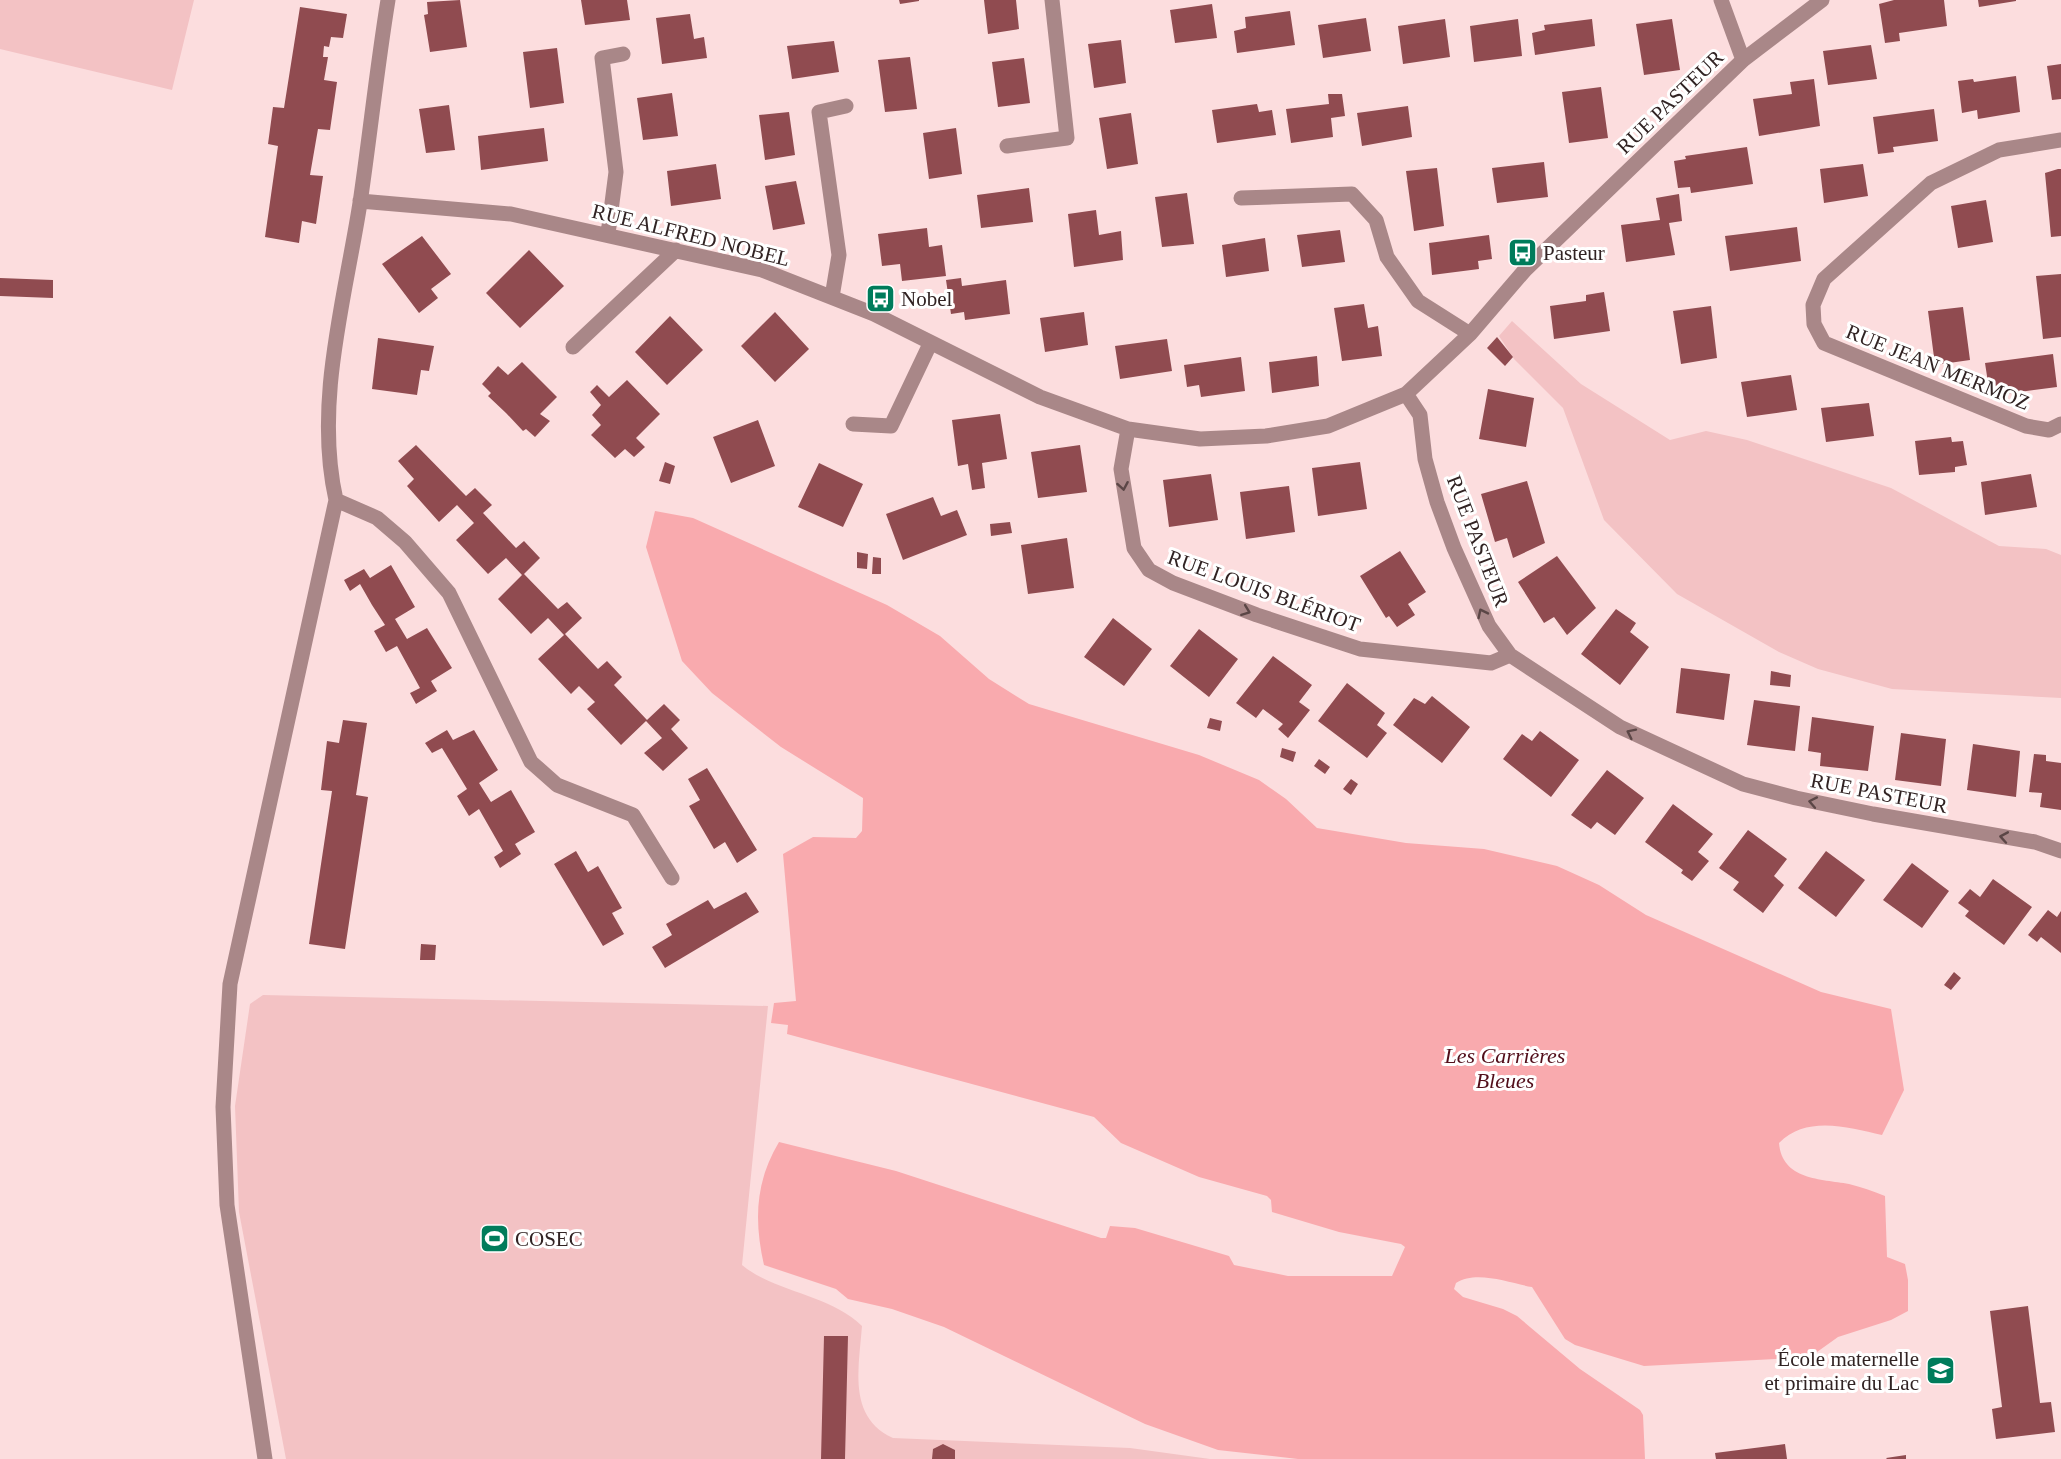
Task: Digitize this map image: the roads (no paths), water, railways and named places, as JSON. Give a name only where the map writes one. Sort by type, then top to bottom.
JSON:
[{"type":"street","points":[[265,1459],[227,1205],[223,1107],[230,984],[336,500],[328,466],[333,369],[360,201],[388,0]]},
{"type":"street","points":[[1007,146],[1067,138],[1052,0]]},
{"type":"street","name":"RUE PASTEUR","points":[[1721,0],[1743,60]]},
{"type":"street","name":"RUE PASTEUR","points":[[1822,0],[1743,60],[1525,270],[1470,334],[1406,394],[1420,415],[1425,459],[1437,502],[1454,548],[1489,626],[1510,655],[1620,727],[1743,784],[1862,812],[2035,842],[2061,851]]},
{"type":"street","points":[[608,234],[616,172],[602,58],[623,54]]},
{"type":"street","points":[[832,297],[839,255],[819,112],[846,106]]},
{"type":"street","name":"RUE JEAN MERMOZ","points":[[2061,140],[1999,150],[1931,183],[1824,279],[1813,304],[1814,324],[1824,343],[2026,426],[2049,430],[2061,424]]},
{"type":"street","points":[[1241,198],[1352,194],[1376,220],[1387,257],[1418,301],[1470,334]]},
{"type":"street","name":"RUE ALFRED NOBEL","points":[[360,201],[511,214],[762,270],[874,314],[1040,397],[1128,429],[1200,439],[1266,436],[1328,426],[1406,394]]},
{"type":"street","points":[[573,346],[676,250]]},
{"type":"street","points":[[854,424],[891,426],[930,344]]},
{"type":"street","name":"RUE LOUIS BLÉRIOT","points":[[1128,429],[1120,469],[1134,548],[1149,570],[1173,583],[1257,615],[1360,649],[1491,663],[1510,655]]},
{"type":"street","points":[[336,500],[377,518],[405,542],[449,592],[531,762],[557,785],[633,815],[672,878]]},
{"type":"water","name":"Les Carrières Bleues","points":[[655,511],[693,518],[887,605],[940,636],[989,679],[1029,704],[1199,755],[1259,780],[1286,799],[1317,828],[1406,843],[1484,849],[1557,866],[1599,885],[1646,915],[1821,992],[1891,1009],[1904,1090],[1882,1135],[1842,1127],[1814,1126],[1790,1134],[1779,1143],[1787,1164],[1805,1176],[1854,1185],[1885,1196],[1887,1257],[1905,1264],[1908,1280],[1908,1311],[1891,1320],[1838,1337],[1810,1357],[1644,1366],[1575,1345],[1565,1339],[1532,1287],[1483,1277],[1464,1279],[1456,1283],[1454,1289],[1463,1297],[1503,1309],[1517,1316],[1580,1369],[1640,1410],[1643,1415],[1645,1459],[1298,1459],[1218,1450],[1145,1424],[944,1327],[892,1309],[848,1299],[836,1289],[764,1265],[759,1233],[759,1202],[765,1172],[779,1142],[896,1171],[1101,1238],[1106,1238],[1110,1226],[1135,1228],[1229,1256],[1234,1265],[1288,1276],[1392,1276],[1405,1247],[1401,1244],[1339,1232],[1272,1212],[1271,1200],[1267,1196],[1199,1177],[1121,1143],[1094,1117],[787,1034],[788,1025],[771,1023],[774,1003],[796,1001],[783,854],[813,837],[856,838],[862,831],[863,798],[781,747],[712,693],[682,661],[646,547]]},
{"type":"place","name":"Pasteur","points":[[1522,253]]},
{"type":"place","name":"Nobel","points":[[880,299]]},
{"type":"place","name":"COSEC","points":[[494,1239]]},
{"type":"place","name":"École maternelle et primaire du Lac","points":[[1940,1371]]}]
